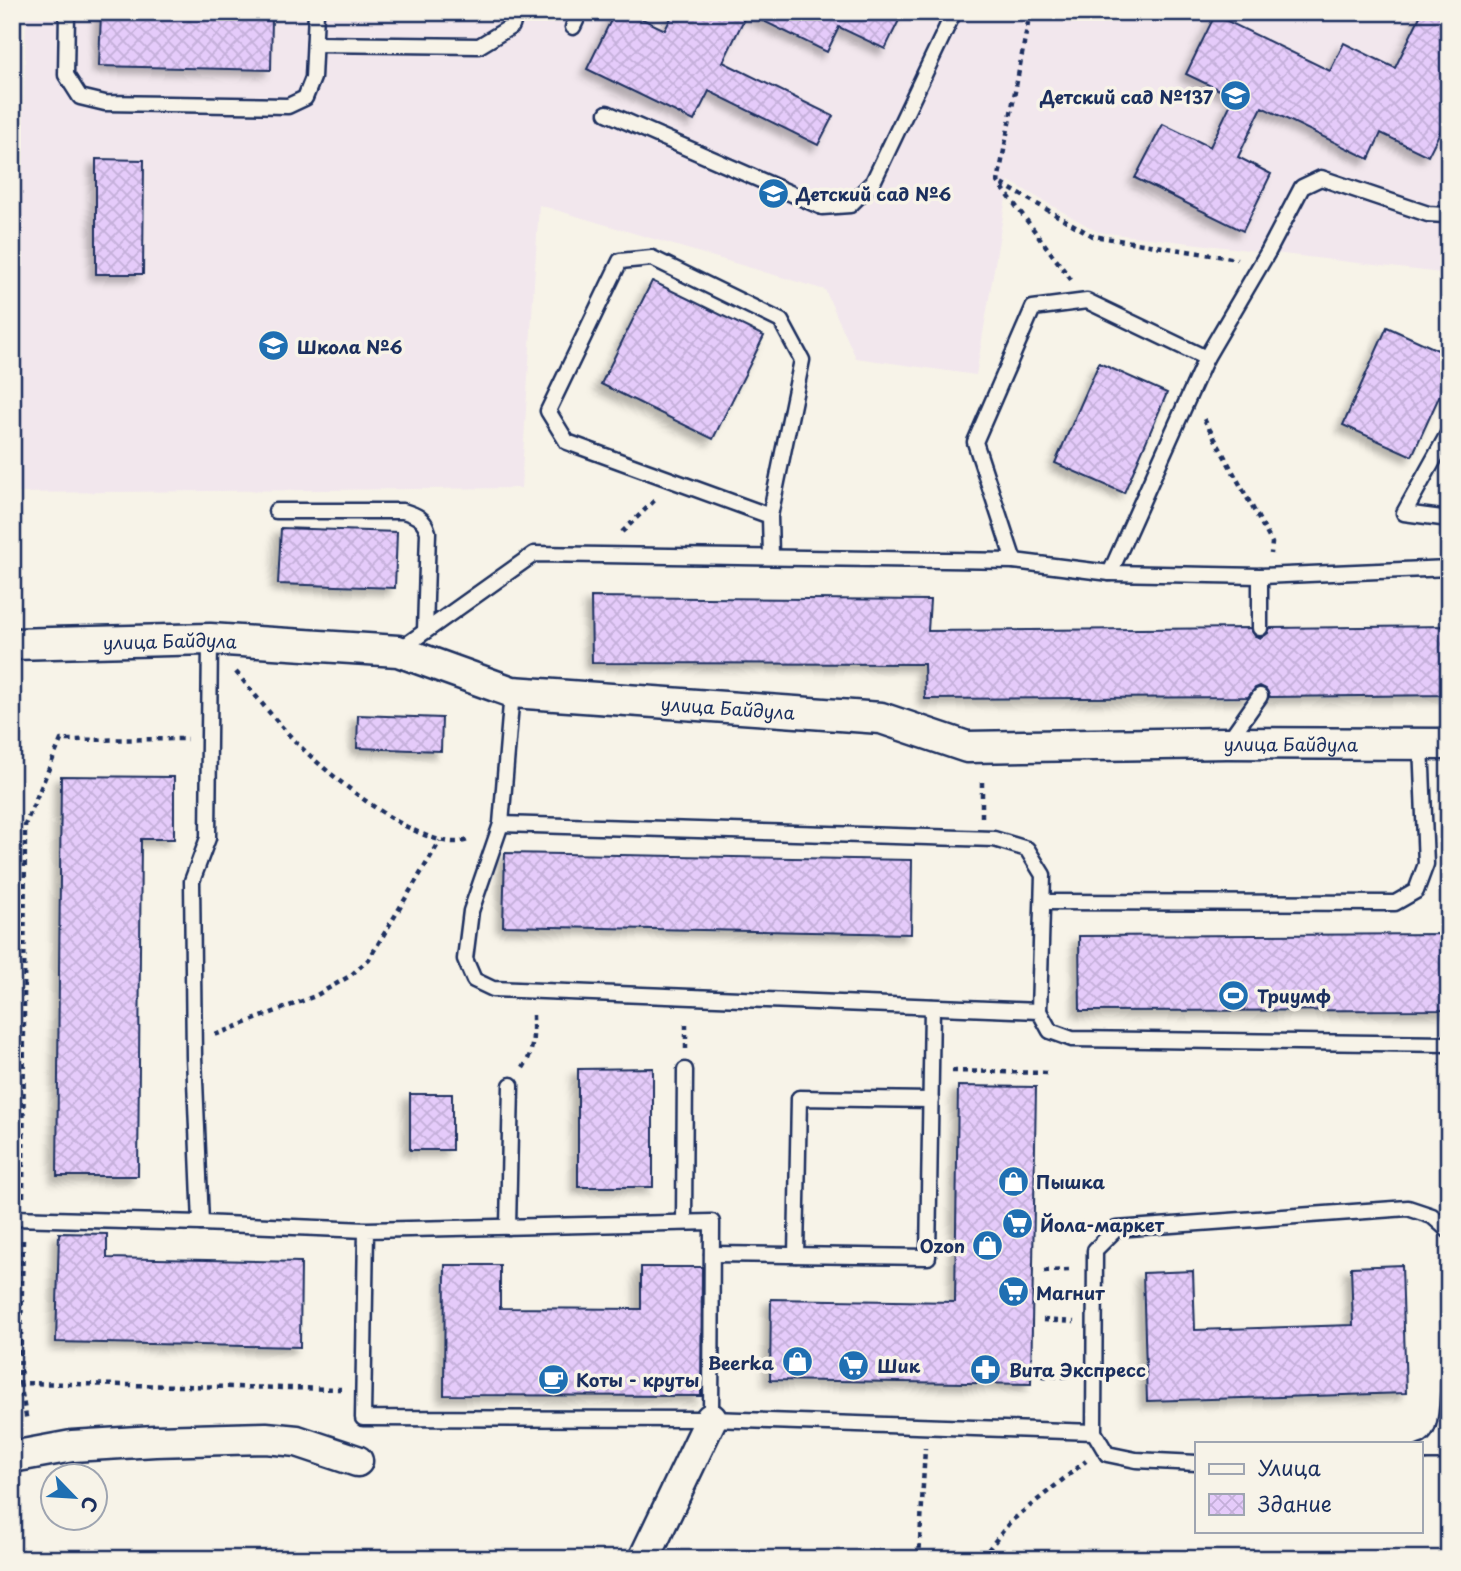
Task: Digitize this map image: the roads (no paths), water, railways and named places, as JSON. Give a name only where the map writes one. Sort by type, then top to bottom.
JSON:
[{"type":"street","name":"улица Байдула","points":[[12,644],[210,639],[398,650],[512,692],[881,718],[967,747],[1227,743],[1435,744]]},
{"type":"street","points":[[644,1559],[711,1419]]},
{"type":"street","points":[[22,1455],[72,1446],[266,1438],[297,1441],[357,1461]]},
{"type":"lane","points":[[66,12],[66,75],[80,97],[105,103],[288,106],[305,98],[313,78],[316,12]]},
{"type":"lane","points":[[315,44],[479,46],[512,26],[516,12]]},
{"type":"lane","points":[[573,27],[580,12]]},
{"type":"lane","points":[[607,113],[821,207],[850,205],[873,182],[954,12]]},
{"type":"lane","points":[[1110,573],[1206,358],[1302,187],[1321,178],[1428,214],[1445,215],[1449,212]]},
{"type":"lane","points":[[771,516],[567,442],[548,411],[620,261],[652,258],[781,321],[802,360],[771,516],[771,556]]},
{"type":"lane","points":[[1014,561],[975,442],[1033,308],[1087,301],[1206,358]]},
{"type":"lane","points":[[1449,432],[1405,513],[1449,519]]},
{"type":"lane","points":[[276,511],[403,511],[415,514],[425,523],[428,532],[425,631]]},
{"type":"lane","points":[[398,650],[534,554],[1014,561],[1110,573],[1265,576],[1449,568]]},
{"type":"lane","points":[[1260,628],[1265,576]]},
{"type":"lane","points":[[201,1223],[191,881],[208,838],[210,639]]},
{"type":"lane","points":[[512,692],[501,824],[471,911],[465,959],[474,980],[493,989],[1040,1011]]},
{"type":"lane","points":[[1227,743],[1260,696]]},
{"type":"lane","points":[[1044,902],[1395,903],[1416,891],[1426,864],[1435,744]]},
{"type":"lane","points":[[501,824],[994,839],[1027,849],[1043,875],[1040,1011],[1049,1031],[1072,1040],[1449,1044]]},
{"type":"lane","points":[[712,1254],[929,1257],[932,1007]]},
{"type":"lane","points":[[684,1223],[685,1070]]},
{"type":"lane","points":[[508,1227],[511,1084]]},
{"type":"lane","points":[[796,1255],[799,1098],[931,1100]]},
{"type":"lane","points":[[1195,1463],[1136,1461],[1107,1454],[1094,1432],[1095,1250],[1116,1229],[1408,1208],[1432,1216],[1449,1231]]},
{"type":"lane","points":[[18,1218],[366,1230],[712,1222],[711,1419]]},
{"type":"lane","points":[[366,1230],[363,1418],[711,1419],[1094,1432]]},
{"type":"lane","points":[[1423,1452],[1441,1437],[1447,1415],[1449,1383]]},
{"type":"lane","points":[[1423,1452],[1449,1452]]},
{"type":"place","name":"Детский сад №137","points":[[1236,96]]},
{"type":"place","name":"Детский сад №6","points":[[773,193]]},
{"type":"place","name":"Школа №6","points":[[274,346]]},
{"type":"place","name":"Триумф","points":[[1234,995]]},
{"type":"place","name":"Пышка","points":[[1013,1181]]},
{"type":"place","name":"Йола-маркет","points":[[1017,1224]]},
{"type":"place","name":"Ozon","points":[[988,1245]]},
{"type":"place","name":"Магнит","points":[[1013,1292]]},
{"type":"place","name":"Beerka","points":[[797,1362]]},
{"type":"place","name":"Шик","points":[[854,1365]]},
{"type":"place","name":"Вита Экспресс","points":[[986,1369]]},
{"type":"place","name":"Коты - круты","points":[[553,1379]]}]
